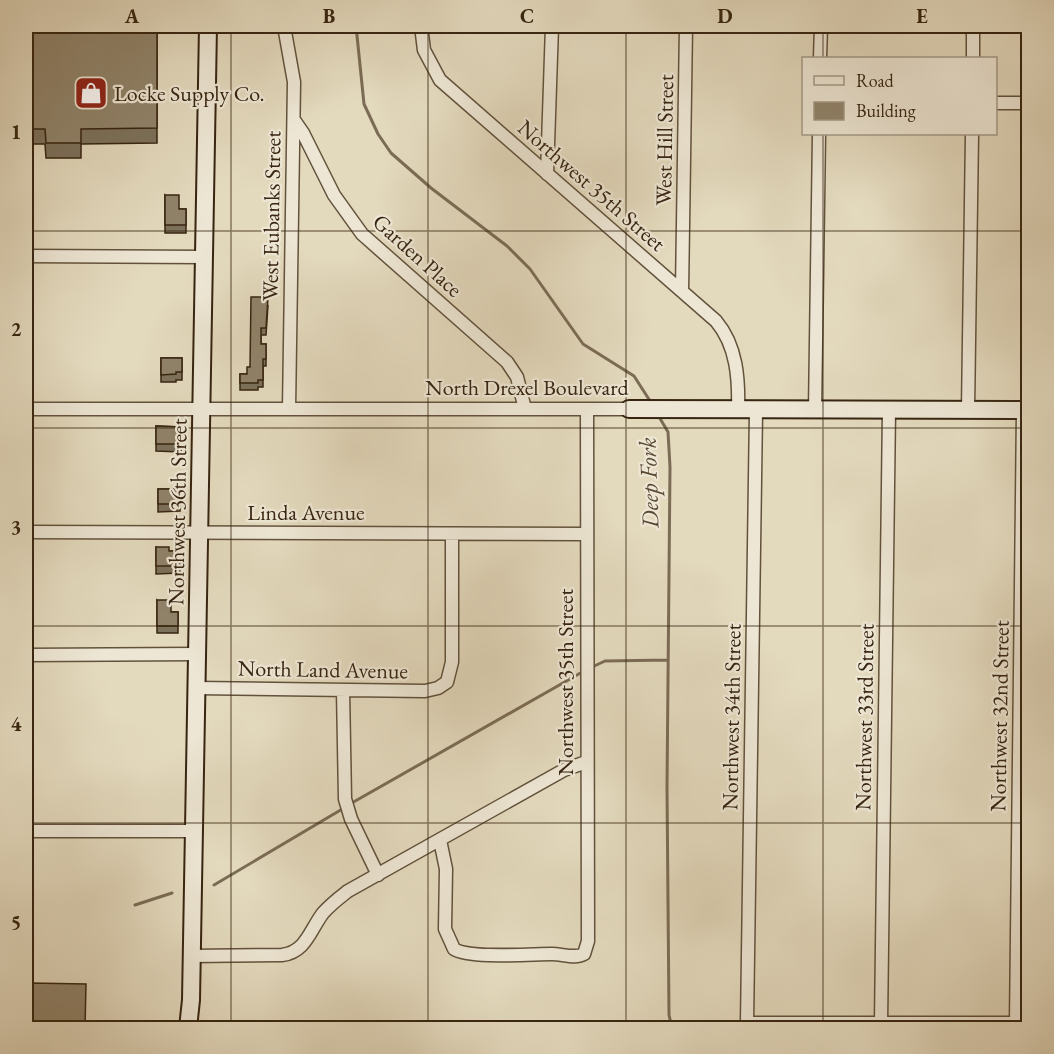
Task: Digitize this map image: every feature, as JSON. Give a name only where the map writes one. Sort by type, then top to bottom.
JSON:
[{"type":"main road","name":"Northwest 36th Street","points":[[190,1029],[207,26]]},
{"type":"main road","name":"North Drexel Boulevard","points":[[629,409],[1026,410]]},
{"type":"street","name":"West Eubanks Street","points":[[284,26],[293,63],[294,120],[289,409]]},
{"type":"street","name":"Northwest 35th Street","points":[[421,26],[424,50],[440,80],[716,321],[729,339],[736,366],[738,411]]},
{"type":"street","points":[[547,174],[552,26]]},
{"type":"street","name":"West Hill Street","points":[[682,291],[686,26]]},
{"type":"street","points":[[820,57],[821,26]]},
{"type":"street","points":[[973,26],[973,57]]},
{"type":"street","points":[[997,103],[1029,103]]},
{"type":"street","name":"Garden Place","points":[[294,120],[334,195],[354,224],[374,246],[507,362],[517,378],[525,409]]},
{"type":"street","points":[[815,411],[819,135]]},
{"type":"street","points":[[968,410],[972,135]]},
{"type":"street","points":[[26,256],[204,257]]},
{"type":"street","name":"North Drexel Boulevard","points":[[26,409],[629,409]]},
{"type":"street","name":"Northwest 35th Street","points":[[440,840],[446,869],[445,929],[454,949],[474,954],[558,954],[578,957],[584,954],[588,941],[587,409]]},
{"type":"street","name":"Northwest 33rd Street","points":[[881,1023],[889,410]]},
{"type":"street","name":"Northwest 32nd Street","points":[[1022,1023],[1026,410]]},
{"type":"street","name":"Northwest 34th Street","points":[[756,411],[747,1023],[881,1023]]},
{"type":"street","name":"Linda Avenue","points":[[26,532],[586,534]]},
{"type":"street","name":"North Land Avenue","points":[[196,688],[425,691],[438,688],[447,682],[452,662],[452,534]]},
{"type":"street","points":[[26,655],[197,654]]},
{"type":"street","points":[[343,690],[345,799],[350,817],[378,875]]},
{"type":"street","points":[[192,956],[282,955],[294,952],[305,942],[322,914],[334,901],[564,770],[586,762]]},
{"type":"street","points":[[26,831],[194,831]]},
{"type":"street","points":[[881,1023],[973,1026],[1022,1023]]},
{"type":"shaded area","points":[[202,1023],[737,1026],[737,1028],[202,1028]]},
{"type":"building","name":"Locke Supply Co.","points":[[45,26],[157,27],[157,128],[81,129],[81,143],[46,143],[45,129],[26,129],[26,28],[45,28]]},
{"type":"building","points":[[165,195],[179,195],[179,209],[186,209],[186,225],[165,225]]},
{"type":"building","points":[[251,297],[268,297],[266,328],[261,328],[261,344],[266,344],[266,359],[263,359],[263,380],[258,380],[258,383],[240,383],[240,374],[247,374],[247,367],[250,367]]},
{"type":"building","points":[[161,358],[182,358],[182,372],[161,375]]},
{"type":"building","points":[[156,426],[181,427],[181,444],[156,444]]},
{"type":"building","points":[[158,489],[180,489],[180,504],[158,504]]},
{"type":"building","points":[[156,547],[169,547],[169,551],[180,551],[180,566],[156,566]]},
{"type":"building","points":[[157,600],[171,600],[171,612],[178,612],[178,626],[157,626]]},
{"type":"building","points":[[29,983],[86,984],[85,1029],[29,1029]]},
{"type":"waterway","name":"Deep Fork","points":[[356,26],[364,104],[378,134],[391,153],[431,188],[507,246],[530,269],[583,344],[634,376],[652,404]]},
{"type":"waterway","name":"Deep Fork","points":[[658,415],[668,432],[670,467],[667,787],[669,1015],[672,1028]]},
{"type":"waterway","points":[[590,668],[605,661],[668,660]]},
{"type":"waterway","points":[[350,804],[584,671]]},
{"type":"waterway","points":[[214,885],[344,808]]},
{"type":"waterway","points":[[135,905],[172,893]]},
{"type":"place","name":"Locke Supply Co.","points":[[91,93]]}]
